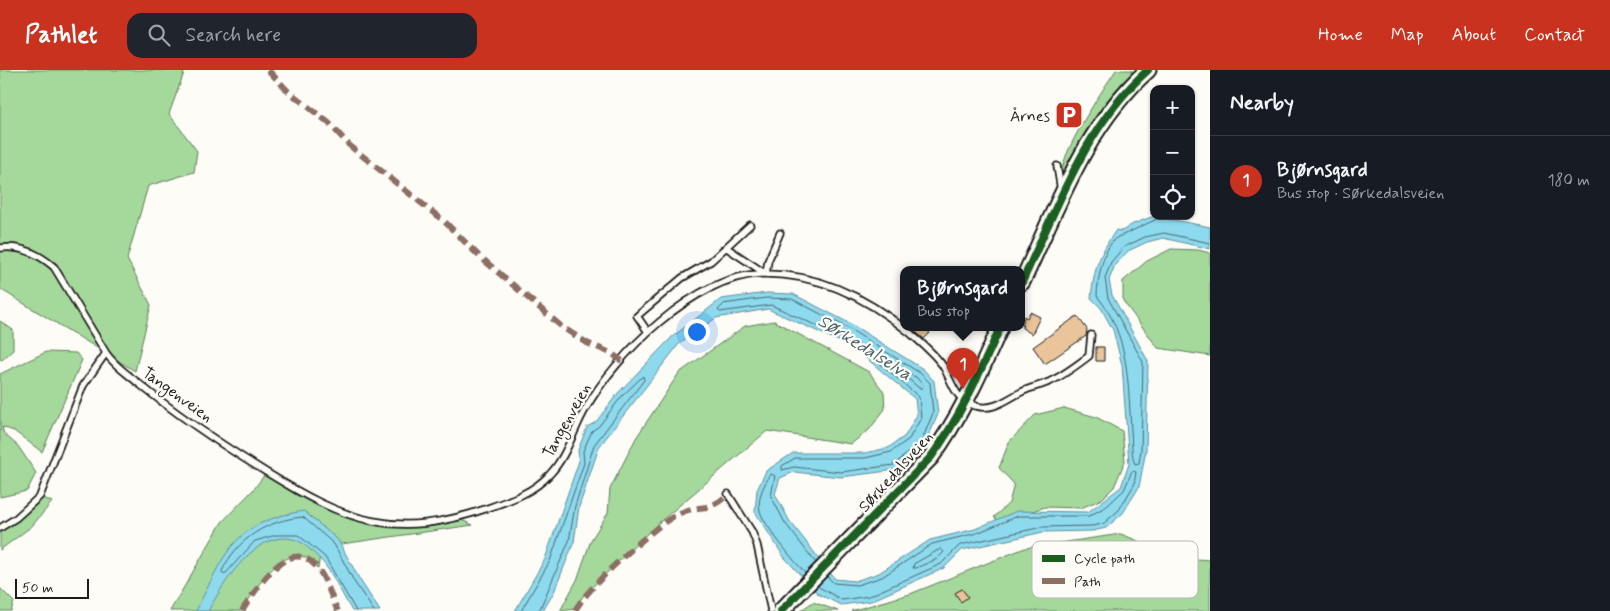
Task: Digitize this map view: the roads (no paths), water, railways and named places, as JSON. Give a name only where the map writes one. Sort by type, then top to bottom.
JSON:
[{"type":"street","points":[[1025,276],[1091,139],[1107,115],[1148,70]]},
{"type":"street","name":"Sørkedalsveien","points":[[781,611],[924,464],[945,437],[965,402],[999,331]]},
{"type":"lane","points":[[1056,166],[1063,194]]},
{"type":"lane","points":[[648,332],[637,319],[637,316],[682,278],[711,261],[750,225]]},
{"type":"lane","points":[[727,248],[766,274],[768,261],[780,233]]},
{"type":"lane","name":"Tangenveien","points":[[0,248],[23,249],[44,259],[54,267],[106,353],[154,396],[223,444],[298,492],[354,517],[386,524],[408,524],[469,515],[531,491],[542,482],[560,461],[594,395],[648,332],[703,291],[734,278],[766,274],[824,283],[848,291],[872,304],[900,326]]},
{"type":"lane","name":"Tangenveien","points":[[906,331],[923,344],[942,366],[955,392],[965,402]]},
{"type":"lane","points":[[965,402],[977,407],[995,406],[1025,390],[1050,382],[1089,356],[1091,335]]},
{"type":"lane","points":[[0,528],[16,518],[40,496],[83,386],[106,353]]},
{"type":"lane","points":[[728,494],[752,532],[757,545],[771,611]]},
{"type":"water","name":"Sørkedalselva","points":[[1150,218],[1150,220],[1174,220],[1210,227],[1210,249],[1163,238],[1147,242],[1128,251],[1115,265],[1109,280],[1112,295],[1148,361],[1146,450],[1139,487],[1123,513],[1106,528],[1093,531],[1043,532],[962,550],[944,568],[871,601],[841,605],[818,594],[784,557],[755,512],[757,490],[766,471],[793,453],[865,453],[888,448],[905,436],[917,415],[915,399],[854,348],[768,309],[716,318],[679,344],[599,447],[579,507],[574,542],[554,592],[543,611],[515,611],[545,559],[579,461],[578,450],[587,427],[596,422],[618,393],[672,337],[721,299],[767,293],[793,294],[851,324],[923,369],[934,381],[938,414],[926,443],[896,470],[841,477],[794,472],[780,478],[775,494],[789,520],[835,579],[855,581],[879,573],[930,540],[975,529],[1017,511],[1088,512],[1121,487],[1129,464],[1122,365],[1113,330],[1101,308],[1091,298],[1098,262],[1105,247],[1116,230],[1122,231],[1133,224]]},
{"type":"water","points":[[304,511],[338,540],[380,611],[352,611],[333,577],[320,559],[299,541],[281,538],[255,549],[232,573],[208,611],[196,611],[215,572],[234,543],[246,532],[261,523],[280,516]]},
{"type":"place","name":"Årnes","points":[[1069,115]]},
{"type":"place","name":"Bjørnsgard","points":[[963,389]]}]
